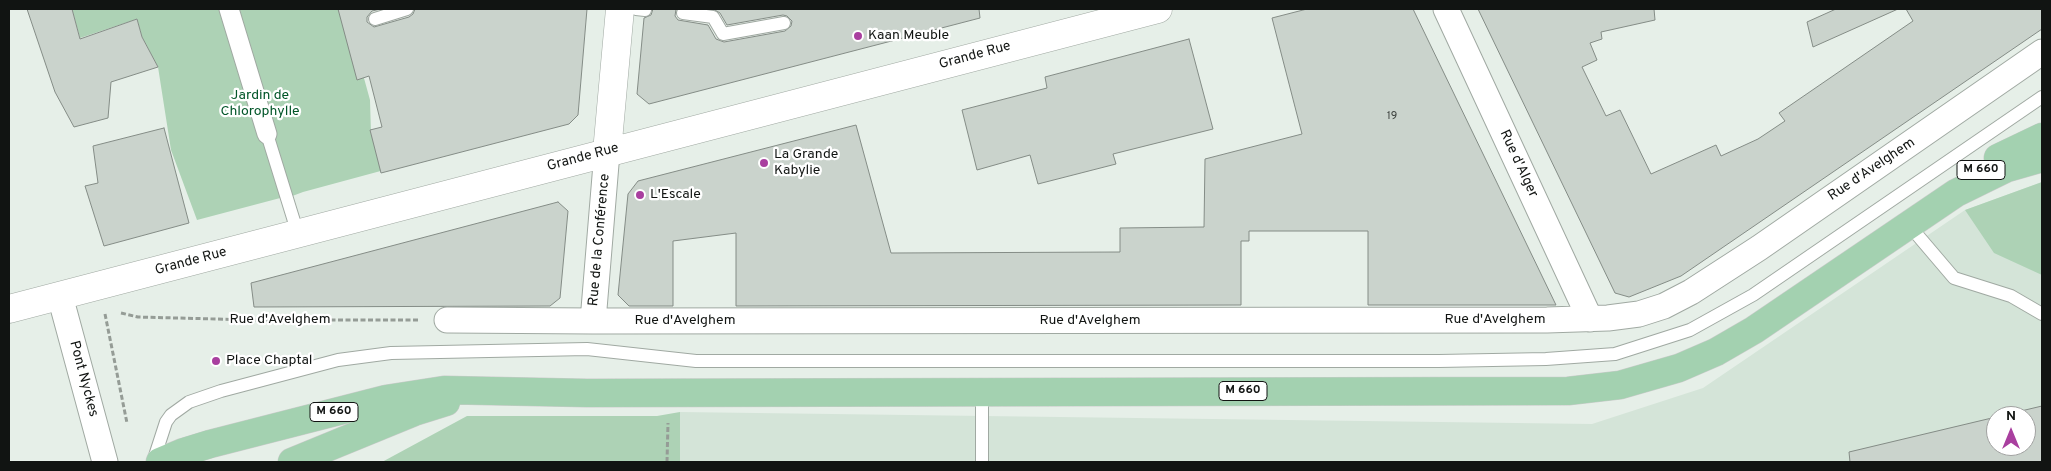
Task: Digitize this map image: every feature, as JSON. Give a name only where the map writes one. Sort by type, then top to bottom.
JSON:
[{"type":"main road","name":"M 660","points":[[160,462],[217,442],[386,399],[444,390],[669,392],[1568,391],[1620,385],[1679,368],[1738,340],[1917,218],[1992,162],[2042,137]]},
{"type":"main road","name":"M 660","points":[[1917,218],[1978,181],[2007,168],[2042,158]]},
{"type":"main road","name":"M 660","points":[[292,462],[428,407],[445,402],[514,391]]},
{"type":"street","points":[[229,9],[267,134]]},
{"type":"street","name":"Rue de la Conférence","points":[[593,322],[607,152],[634,9]]},
{"type":"street","name":"Grande Rue","points":[[9,309],[1158,9]]},
{"type":"street","name":"Rue d'Alger","points":[[1446,9],[1590,319]]},
{"type":"street","name":"Rue d'Avelghem","points":[[447,320],[593,322],[1590,319],[1639,314],[1664,306],[1691,292],[2042,52]]},
{"type":"street","name":"Pont Nyckes","points":[[60,296],[105,462]]},
{"type":"lane","points":[[375,19],[407,9]]},
{"type":"lane","points":[[682,13],[713,17],[723,34],[784,23]]},
{"type":"lane","points":[[153,462],[161,433],[171,415],[184,405],[201,397],[338,360],[364,355],[407,352],[587,349],[696,361],[1439,361],[1564,358],[1615,354],[1690,330],[1752,294],[2042,97]]},
{"type":"lane","points":[[267,134],[298,234]]},
{"type":"lane","points":[[1917,218],[1954,278],[2011,296],[2042,314]]},
{"type":"lane","points":[[982,391],[982,462]]},
{"type":"path","points":[[60,296],[104,308],[131,440],[161,433]]},
{"type":"path","name":"Rue d'Avelghem","points":[[112,311],[138,317],[234,320],[447,320]]},
{"type":"path","points":[[667,462],[669,392]]},
{"type":"shaded area","points":[[2042,182],[2042,462],[680,462],[680,412],[1592,424],[1703,388],[1965,210]]},
{"type":"green space","name":"Jardin de Chlorophylle","points":[[72,9],[345,9],[370,100],[371,134],[388,169],[287,198],[284,197],[197,220],[171,150],[158,67],[142,37],[137,19],[80,38]]},
{"type":"green space","points":[[2042,182],[2042,275],[1994,253],[1965,210]]},
{"type":"green space","points":[[680,412],[680,462],[382,462],[467,416],[657,416]]},
{"type":"building","points":[[27,9],[72,9],[80,39],[137,19],[142,37],[158,67],[111,82],[108,118],[74,127],[55,92]]},
{"type":"building","points":[[338,9],[381,9],[372,11],[367,17],[367,22],[374,27],[409,17],[415,9],[587,9],[578,115],[569,124],[381,173],[370,130],[382,127],[369,76],[357,80]]},
{"type":"building","points":[[653,9],[676,9],[675,16],[678,20],[708,25],[716,39],[724,42],[785,31],[791,26],[792,21],[783,15],[727,25],[720,13],[713,9],[979,9],[980,18],[649,104],[637,94],[644,18],[651,15]]},
{"type":"building","points":[[1307,9],[1413,9],[1556,305],[1368,305],[1368,231],[1249,231],[1249,241],[1241,241],[1241,305],[736,306],[736,233],[673,241],[673,306],[629,306],[618,295],[628,194],[638,181],[856,125],[891,253],[1120,252],[1120,228],[1204,227],[1205,159],[1302,134],[1272,18]]},
{"type":"building","points":[[1478,9],[1654,9],[1655,20],[1601,32],[1602,39],[1590,43],[1597,60],[1582,67],[1606,116],[1620,110],[1651,174],[1716,145],[1721,156],[1758,139],[1785,121],[1779,113],[1913,21],[1906,9],[2042,9],[2042,29],[1681,276],[1629,297],[1615,293]]},
{"type":"building","points":[[1836,9],[1898,9],[1813,47],[1807,22]]},
{"type":"building","points":[[1189,39],[1213,129],[1113,154],[1116,164],[1038,184],[1030,155],[977,170],[962,110],[1047,88],[1045,77]]},
{"type":"building","points":[[164,128],[189,223],[104,246],[85,186],[98,183],[93,146]]},
{"type":"building","points":[[558,202],[568,211],[560,298],[550,306],[254,307],[251,283]]},
{"type":"building","points":[[2042,406],[2042,462],[1850,462],[1849,452],[1986,419],[1986,456],[2036,456],[2036,407]]},
{"type":"place","name":"Kaan Meuble","points":[[858,36]]},
{"type":"place","name":"La Grande Kabylie","points":[[764,163]]},
{"type":"place","name":"L'Escale","points":[[640,195]]},
{"type":"place","name":"Place Chaptal","points":[[216,361]]}]
